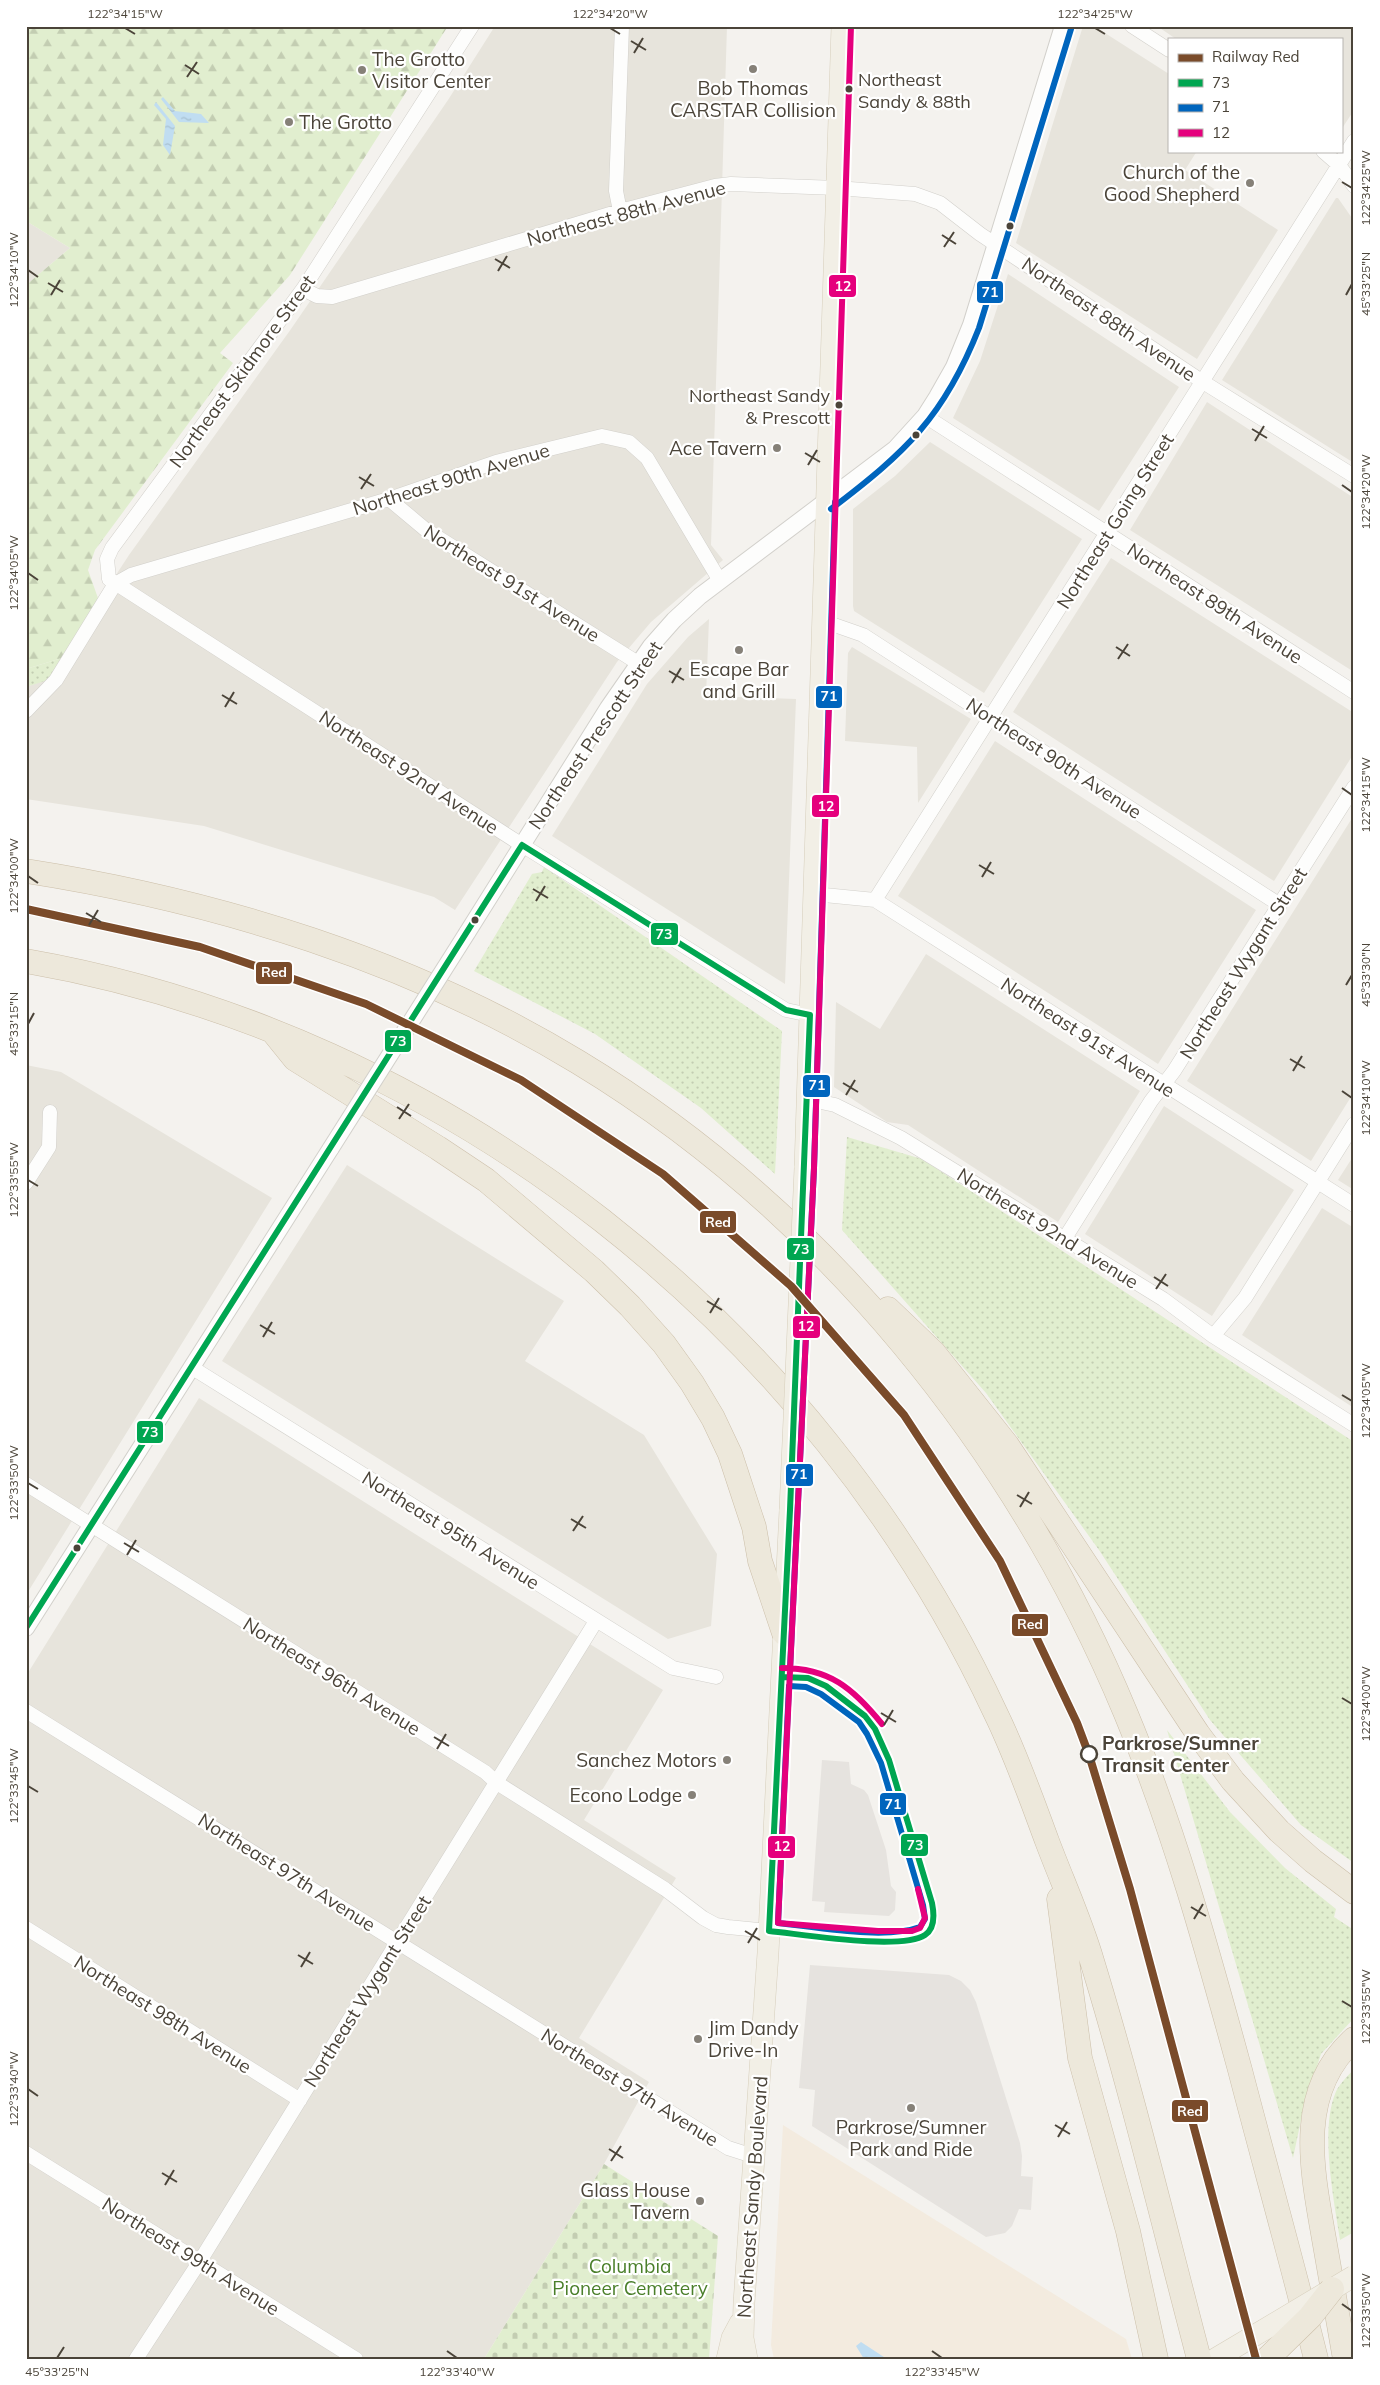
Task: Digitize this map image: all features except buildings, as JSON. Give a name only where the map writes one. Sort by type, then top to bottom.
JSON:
[{"type":"highway","points":[[26,871],[145,893],[257,923],[416,980],[499,1019],[576,1061],[673,1125],[762,1198],[844,1279],[920,1366],[1019,1506],[1076,1607],[1125,1712],[1166,1819],[1200,1929],[1316,2359]]},
{"type":"highway","points":[[26,961],[105,978],[164,994],[271,1030],[352,1065],[460,1121],[505,1150],[592,1212],[646,1254],[696,1298],[762,1365],[827,1440],[912,1557],[971,1662],[999,1719],[1091,1956],[1137,2118],[1199,2359]]},
{"type":"highway","points":[[271,1030],[296,1059],[486,1180],[594,1272],[630,1306],[664,1344],[697,1390],[730,1454],[754,1527],[760,1561],[784,1633]]},
{"type":"highway","points":[[844,1279],[871,1296],[914,1332],[934,1353],[989,1421],[1041,1493],[1198,1734],[1233,1781],[1284,1836],[1354,1892]]},
{"type":"highway","points":[[1054,1858],[1080,2058],[1128,2231],[1156,2359]]},
{"type":"highway","points":[[1345,2359],[1313,2178],[1311,2137],[1314,2109],[1323,2082],[1338,2057],[1354,2039]]},
{"type":"highway","points":[[1267,2359],[1310,2317],[1332,2289]]},
{"type":"main road","name":"Northeast Sandy Boulevard","points":[[747,2359],[744,2347],[743,2318],[769,1930],[806,1168],[842,26]]},
{"type":"main road","points":[[1216,2359],[1354,2276]]},
{"type":"main road","points":[[727,2359],[732,2338],[743,2318]]},
{"type":"street","name":"Northeast Skidmore Street","points":[[115,584],[109,579],[107,572],[107,560],[112,548],[303,289],[472,26]]},
{"type":"street","points":[[620,211],[616,191],[622,26]]},
{"type":"street","name":"Northeast Prescott Street","points":[[26,1628],[638,663],[674,620],[720,580],[880,462],[925,416],[946,382],[963,348],[1063,26]]},
{"type":"street","points":[[1132,26],[1168,49]]},
{"type":"street","name":"Northeast Going Street","points":[[875,900],[1354,141]]},
{"type":"street","points":[[1324,152],[1339,165],[1354,186]]},
{"type":"street","name":"Northeast 88th Avenue","points":[[303,289],[318,296],[332,297],[620,211],[715,186],[731,184],[837,188],[896,192],[926,197],[952,211],[996,245],[1203,382],[1354,476]]},
{"type":"street","name":"Northeast 89th Avenue","points":[[925,416],[1354,692]]},
{"type":"street","name":"Northeast 90th Avenue","points":[[115,584],[131,575],[389,499],[496,462],[602,436],[621,438],[629,442],[647,458],[720,580]]},
{"type":"street","name":"Northeast 91st Avenue","points":[[389,499],[426,530],[638,663]]},
{"type":"street","points":[[26,710],[56,680],[115,584]]},
{"type":"street","name":"Northeast 92nd Avenue","points":[[115,584],[786,1010],[810,1015]]},
{"type":"street","name":"Northeast 90th Avenue","points":[[823,621],[863,635],[1280,905]]},
{"type":"street","name":"Northeast Wygant Street","points":[[1065,1238],[1151,1101],[1174,1072],[1354,787]]},
{"type":"street","name":"Northeast 91st Avenue","points":[[814,894],[875,900],[1354,1205]]},
{"type":"street","name":"Northeast 92nd Avenue","points":[[807,1099],[835,1105],[901,1138],[1163,1299],[1213,1336],[1354,1425]]},
{"type":"street","points":[[26,1183],[49,1147],[50,1112]]},
{"type":"street","points":[[1213,1336],[1245,1298],[1354,1124]]},
{"type":"street","name":"Northeast 95th Avenue","points":[[191,1367],[673,1668],[716,1677]]},
{"type":"street","name":"Northeast 96th Avenue","points":[[26,1484],[485,1772],[497,1783],[665,1889],[703,1918],[716,1925],[769,1930]]},
{"type":"street","name":"Northeast Wygant Street","points":[[136,2359],[200,2261],[596,1621]]},
{"type":"street","name":"Northeast 97th Avenue","points":[[26,1711],[728,2148],[753,2156]]},
{"type":"street","name":"Northeast 98th Avenue","points":[[26,1928],[300,2100]]},
{"type":"street","name":"Northeast 99th Avenue","points":[[26,2153],[356,2359]]},
{"type":"shaded area","points":[[495,26],[727,26],[711,545],[723,560],[651,622],[617,662],[455,910],[434,897],[204,826],[26,799],[26,687],[48,679],[129,555],[291,329],[448,100]]},
{"type":"shaded area","points":[[1083,26],[1094,26],[1168,73],[1168,152],[1196,152],[1185,170],[1278,230],[1197,359],[1016,243]]},
{"type":"shaded area","points":[[1157,26],[1354,26],[1354,110],[1342,128],[1342,38],[1175,38]]},
{"type":"shaded area","points":[[1336,198],[1338,198],[1354,221],[1354,463],[1222,380]]},
{"type":"shaded area","points":[[26,221],[70,248],[26,285]]},
{"type":"shaded area","points":[[1008,274],[1179,387],[1099,511],[953,418],[980,361]]},
{"type":"shaded area","points":[[1207,402],[1354,498],[1354,672],[1130,530]]},
{"type":"shaded area","points":[[930,442],[1082,539],[984,693],[854,611],[853,509],[895,476]]},
{"type":"shaded area","points":[[1111,558],[1354,713],[1354,753],[1274,881],[1013,712]]},
{"type":"shaded area","points":[[709,619],[706,696],[796,699],[785,984],[552,836],[647,684],[688,637]]},
{"type":"shaded area","points":[[852,647],[971,719],[918,803],[917,747],[845,741],[848,653]]},
{"type":"shaded area","points":[[995,741],[1256,910],[1158,1064],[898,896]]},
{"type":"shaded area","points":[[1354,815],[1354,1092],[1311,1161],[1187,1081]]},
{"type":"shaded area","points":[[926,954],[1140,1091],[1058,1222],[908,1125],[887,1122],[834,1087],[836,1002],[880,1029]]},
{"type":"shaded area","points":[[26,1065],[61,1072],[272,1198],[26,1595]]},
{"type":"shaded area","points":[[1164,1106],[1294,1190],[1212,1316],[1085,1234]]},
{"type":"shaded area","points":[[1354,1155],[1354,1190],[1338,1180]]},
{"type":"shaded area","points":[[347,1165],[564,1301],[525,1361],[644,1435],[717,1554],[711,1626],[668,1639],[222,1361]]},
{"type":"shaded area","points":[[1322,1208],[1354,1228],[1354,1408],[1242,1335]]},
{"type":"shaded area","points":[[199,1398],[663,1690],[584,1820],[676,1878],[579,2038],[649,2082],[604,2164],[484,2359],[26,2359],[26,1676]]},
{"type":"shaded area","points":[[822,1760],[849,1762],[851,1784],[864,1790],[868,1795],[886,1850],[891,1886],[896,1892],[895,1910],[889,1916],[824,1912],[825,1902],[812,1901]]},
{"type":"shaded area","name":"Parkrose/Sumner Park and Ride","points":[[810,1965],[949,1975],[961,1981],[970,1990],[976,2002],[1020,2143],[1022,2156],[1021,2176],[1033,2177],[1031,2210],[1019,2209],[1012,2226],[1005,2233],[986,2237],[812,2126],[815,2090],[799,2088]]},
{"type":"shaded area","points":[[783,2125],[1126,2339],[1132,2359],[774,2359],[771,2345]]},
{"type":"green space","points":[[26,26],[448,26],[290,275],[220,353],[233,363],[95,550],[88,570],[99,601],[62,658],[26,669],[26,285],[70,248],[26,221]]},
{"type":"green space","points":[[62,658],[48,680],[26,687],[26,669]]},
{"type":"green space","points":[[544,867],[782,1031],[775,1174],[701,1108],[595,1034],[474,971],[532,874],[542,872]]},
{"type":"green space","points":[[847,1137],[922,1159],[1354,1442],[1354,1863],[1301,1825],[1210,1720],[1099,1550],[986,1393],[842,1230]]},
{"type":"green space","points":[[1167,1730],[1230,1812],[1285,1868],[1336,1909],[1334,1917],[1354,1930],[1354,2018],[1321,2054],[1304,2106],[1293,2158]]},
{"type":"green space","points":[[1354,2069],[1354,2232],[1340,2240],[1328,2146],[1329,2127],[1336,2091]]},
{"type":"green space","name":"Columbia Pioneer Cemetery","points":[[604,2164],[718,2236],[709,2359],[484,2359]]},
{"type":"water","points":[[163,97],[175,111],[201,114],[209,123],[179,122],[161,99]]},
{"type":"water","points":[[156,102],[175,126],[170,155],[163,145],[166,119],[154,105]]},
{"type":"water","points":[[861,2342],[887,2359],[864,2359],[856,2346]]},
{"type":"rail line","name":"Red","points":[[26,909],[200,947],[366,1004],[521,1080],[663,1174],[791,1286],[904,1415],[1000,1561],[1077,1723],[1089,1755],[1130,1889],[1256,2359]]},
{"type":"transit line","name":"12","points":[[851,26],[814,1168],[778,1923],[878,1931],[912,1931],[920,1928],[925,1918],[918,1889]]},
{"type":"transit line","name":"71","points":[[831,509],[881,469],[920,431],[952,386],[966,359],[979,328],[1071,29]]},
{"type":"transit line","name":"71","points":[[790,1669],[814,1168],[835,502]]},
{"type":"transit line","name":"73","points":[[522,845],[786,1010],[810,1015]]},
{"type":"transit line","name":"73","points":[[26,1628],[522,845]]},
{"type":"transit line","name":"73","points":[[782,1677],[808,1678],[826,1686],[865,1716],[875,1729],[889,1760],[932,1903],[933,1924],[925,1935],[912,1940],[873,1942],[769,1931],[790,1510],[810,1015]]},
{"type":"transit line","name":"12","points":[[782,1668],[799,1669],[827,1676],[850,1690],[882,1724]]},
{"type":"transit line","name":"71","points":[[789,1686],[806,1687],[821,1694],[859,1722],[867,1734],[881,1763],[923,1905],[925,1919],[920,1927],[905,1931],[870,1933],[778,1923],[789,1686]]},
{"type":"place","name":"Bob Thomas CARSTAR Collision","points":[[753,69]]},
{"type":"place","name":"The Grotto Visitor Center","points":[[362,70]]},
{"type":"place","name":"Northeast Sandy & 88th","points":[[849,89]]},
{"type":"place","name":"The Grotto","points":[[289,122]]},
{"type":"place","name":"Church of the Good Shepherd","points":[[1250,183]]},
{"type":"place","name":"Northeast Sandy & Prescott","points":[[839,405]]},
{"type":"place","name":"Ace Tavern","points":[[777,448]]},
{"type":"place","name":"Escape Bar and Grill","points":[[739,650]]},
{"type":"place","name":"Parkrose/Sumner Transit Center","points":[[1089,1754]]},
{"type":"place","name":"Sanchez Motors","points":[[727,1760]]},
{"type":"place","name":"Econo Lodge","points":[[692,1795]]},
{"type":"place","name":"Jim Dandy Drive-In","points":[[698,2039]]},
{"type":"place","name":"Parkrose/Sumner Park and Ride","points":[[911,2108]]},
{"type":"place","name":"Glass House Tavern","points":[[700,2201]]}]
